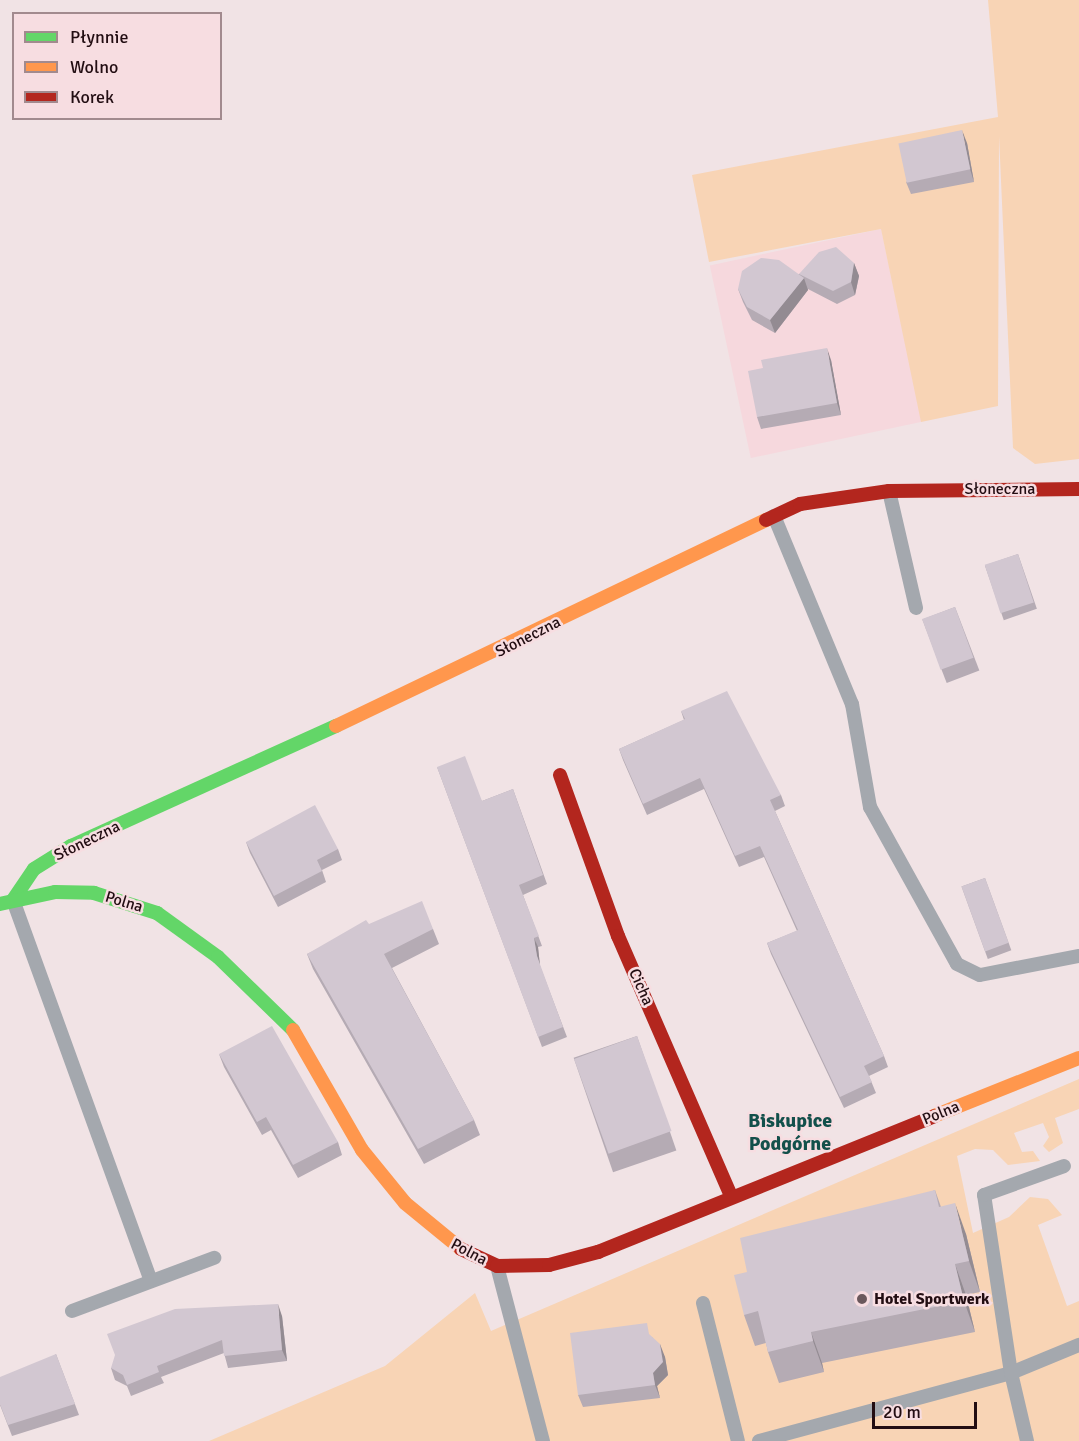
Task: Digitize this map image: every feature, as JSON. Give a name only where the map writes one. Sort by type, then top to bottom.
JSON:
[{"type":"street","name":"Słoneczna","points":[[7,902],[34,869],[71,846],[458,671],[801,504],[889,491],[1079,489]]},
{"type":"street","name":"Cicha","points":[[560,775],[618,936],[731,1196]]},
{"type":"street","name":"Polna","points":[[7,902],[55,892],[124,900],[157,913],[218,957],[292,1028],[362,1150],[405,1203],[450,1244],[497,1266],[549,1265],[598,1252],[731,1196],[1079,1059]]},
{"type":"lane","points":[[889,491],[916,608]]},
{"type":"lane","points":[[774,516],[852,704],[870,807],[957,964],[981,975],[1079,956]]},
{"type":"lane","points":[[7,902],[151,1281]]},
{"type":"lane","points":[[1027,1441],[1011,1373],[984,1195],[1064,1166]]},
{"type":"lane","points":[[72,1311],[214,1258]]},
{"type":"lane","points":[[497,1266],[543,1441]]},
{"type":"lane","points":[[703,1304],[738,1441]]},
{"type":"lane","points":[[759,1441],[1011,1373],[1079,1345]]},
{"type":"shaded area","points":[[988,0],[1079,0],[1079,459],[1035,464],[1013,448],[999,136],[998,406],[921,422],[881,229],[709,262],[692,175],[998,117]]},
{"type":"shaded area","points":[[881,229],[922,422],[751,458],[710,265]]},
{"type":"shaded area","points":[[1079,1079],[1079,1109],[1055,1118],[1063,1143],[1049,1152],[1043,1146],[1049,1137],[1043,1123],[1014,1133],[1022,1152],[1033,1151],[1040,1161],[1008,1165],[993,1150],[975,1149],[957,1156],[973,1233],[1009,1217],[1030,1197],[1048,1199],[1062,1215],[1038,1225],[1067,1306],[1079,1301],[1079,1441],[209,1441],[385,1366],[475,1293],[491,1331]]},
{"type":"building","points":[[962,130],[970,169],[907,183],[898,144]]},
{"type":"building","points":[[836,247],[854,263],[851,282],[833,291],[799,274],[819,252]]},
{"type":"building","points":[[761,258],[779,260],[804,278],[770,320],[747,307],[738,289],[742,271]]},
{"type":"building","points":[[827,348],[837,403],[757,417],[748,371],[763,368],[761,360]]},
{"type":"building","points":[[1018,554],[1034,603],[1000,613],[985,565]]},
{"type":"building","points":[[955,607],[973,658],[941,670],[922,619]]},
{"type":"building","points":[[727,691],[781,795],[770,800],[884,1056],[864,1066],[872,1082],[840,1097],[767,943],[798,930],[760,846],[735,856],[700,778],[643,804],[619,749],[685,719],[681,711]]},
{"type":"building","points":[[465,756],[482,801],[513,789],[543,875],[519,885],[539,936],[534,938],[537,956],[563,1027],[538,1037],[437,767]]},
{"type":"building","points":[[315,805],[338,849],[317,860],[322,871],[274,896],[246,842]]},
{"type":"building","points":[[985,878],[1009,943],[985,951],[962,887]]},
{"type":"building","points":[[422,901],[433,929],[384,954],[474,1120],[418,1149],[307,954],[366,920],[369,924]]},
{"type":"building","points":[[272,1026],[338,1142],[293,1165],[266,1117],[257,1122],[219,1054]]},
{"type":"building","points":[[637,1036],[672,1131],[609,1154],[574,1059]]},
{"type":"building","name":"Hotel Sportwerk","points":[[935,1190],[939,1207],[955,1203],[969,1261],[955,1264],[964,1301],[811,1332],[813,1341],[768,1352],[758,1311],[744,1315],[734,1275],[747,1272],[740,1238]]},
{"type":"building","points":[[278,1304],[282,1350],[224,1356],[222,1340],[157,1366],[159,1372],[127,1385],[123,1375],[111,1368],[115,1355],[107,1334],[175,1309]]},
{"type":"building","points":[[647,1323],[649,1334],[660,1344],[663,1362],[653,1373],[655,1385],[578,1395],[570,1333]]},
{"type":"building","points":[[56,1354],[75,1404],[8,1425],[0,1404],[0,1377]]},
{"type":"traffic: fast","points":[[13,900],[34,869],[71,846],[336,726]]},
{"type":"traffic: fast","points":[[0,904],[55,892],[94,893],[157,913],[218,957],[293,1030]]},
{"type":"traffic: slow","points":[[336,726],[766,520]]},
{"type":"traffic: slow","points":[[293,1030],[362,1150],[405,1203],[461,1249]]},
{"type":"traffic: slow","points":[[934,1116],[1079,1058]]},
{"type":"traffic: jam","points":[[766,520],[800,504],[889,491],[1079,489]]},
{"type":"traffic: jam","points":[[560,775],[618,936],[731,1196]]},
{"type":"traffic: jam","points":[[461,1249],[497,1266],[549,1265],[598,1252],[934,1116]]},
{"type":"place","name":"Hotel Sportwerk","points":[[862,1299]]},
{"type":"district","name":"Biskupice Podgórne","points":[[790,1132]]}]
